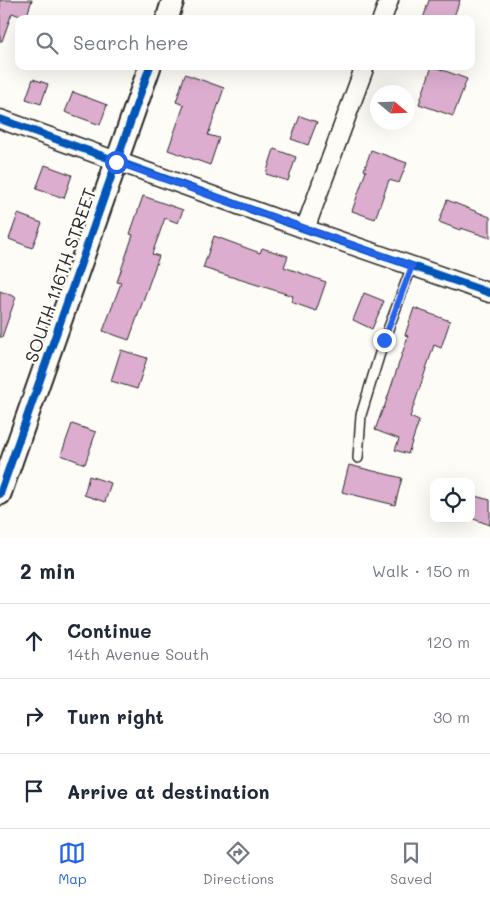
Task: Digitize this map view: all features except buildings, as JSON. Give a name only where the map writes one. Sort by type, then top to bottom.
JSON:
[{"type":"street","points":[[168,15],[173,0]]},
{"type":"street","points":[[383,15],[389,0]]},
{"type":"street","name":"SOUTH 116TH STREET","points":[[0,494],[149,70]]},
{"type":"street","points":[[305,229],[364,70]]},
{"type":"street","points":[[0,119],[116,162],[490,293]]},
{"type":"lane","points":[[358,458],[361,415],[384,340],[412,266]]},
{"type":"cycle path","points":[[0,494],[149,70]]},
{"type":"cycle path","points":[[0,119],[305,229],[490,293]]},
{"type":"route","points":[[116,162],[412,266],[384,340]]}]
